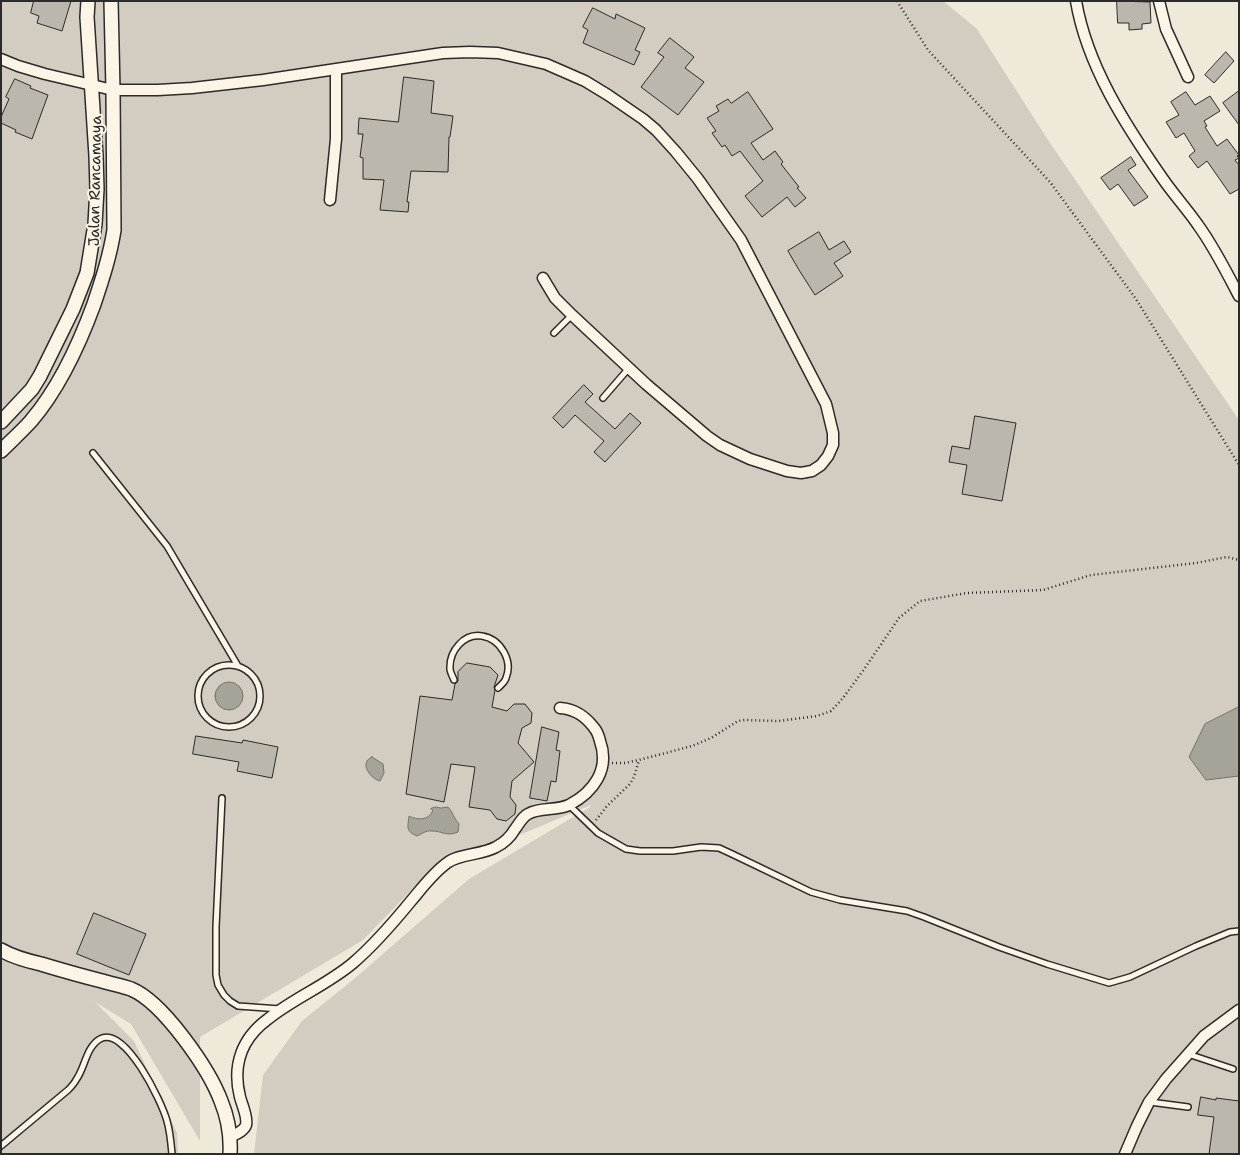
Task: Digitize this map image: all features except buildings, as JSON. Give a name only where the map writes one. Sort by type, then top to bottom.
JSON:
[{"type":"street","name":"Jalan Rancamaya","points":[[1,422],[32,389],[40,376],[73,309],[87,273],[95,224],[97,189],[87,17],[88,1]]},
{"type":"street","name":"Jalan Rancamaya","points":[[1,451],[31,420],[47,400],[67,367],[84,330],[111,251],[114,230],[111,1]]},
{"type":"street","points":[[1076,1],[1085,36],[1112,99],[1164,180],[1211,244],[1239,296]]},
{"type":"street","points":[[1158,1],[1166,30],[1188,77]]},
{"type":"street","points":[[1,59],[18,66],[113,90],[192,88],[263,80],[443,53],[470,52],[498,53],[546,64],[578,78],[608,95],[643,119],[676,152],[698,179],[740,240],[826,404],[833,434],[833,445],[828,456],[821,465],[812,471],[801,473],[787,471],[750,459],[720,445],[707,436],[629,368],[572,315],[555,298],[543,278]]},
{"type":"street","points":[[330,200],[336,139],[336,69]]},
{"type":"street","points":[[230,1137],[240,1132],[245,1126],[246,1119],[240,1095],[238,1062],[246,1041],[266,1020],[352,963],[386,930],[432,877],[450,860],[484,852],[497,847],[506,841],[526,814],[556,809],[569,805],[589,790],[598,780],[604,762],[602,746],[597,731],[586,718],[569,709],[560,708]]},
{"type":"street","points":[[1,950],[28,961],[132,990],[149,1001],[167,1017],[212,1080],[222,1102],[230,1137],[230,1154]]},
{"type":"street","points":[[1125,1154],[1136,1126],[1149,1102],[1166,1079],[1204,1036],[1239,1010]]},
{"type":"lane","points":[[554,333],[572,315]]},
{"type":"lane","points":[[603,398],[629,368]]},
{"type":"lane","points":[[93,453],[167,546],[238,666],[247,671],[254,678],[258,686],[260,696],[259,706],[251,718],[238,726],[229,727],[218,725],[209,720],[202,712],[198,702],[198,691],[202,681],[208,673],[217,667],[227,665],[238,666]]},
{"type":"lane","points":[[454,680],[450,669],[453,652],[462,641],[471,637],[482,636],[492,639],[500,646],[508,659],[506,679],[498,688]]},
{"type":"lane","points":[[222,798],[216,928],[216,975],[218,985],[224,995],[238,1006],[281,1009]]},
{"type":"lane","points":[[569,805],[598,833],[626,849],[640,851],[673,851],[701,847],[719,848],[811,892],[840,900],[907,911],[999,947],[1047,964],[1109,983],[1130,977],[1230,932],[1239,931]]},
{"type":"lane","points":[[1,1146],[68,1090],[76,1080],[95,1043],[102,1038],[110,1038],[118,1041],[133,1055],[156,1095],[167,1120],[172,1154]]},
{"type":"lane","points":[[1188,1054],[1233,1069]]},
{"type":"lane","points":[[1149,1102],[1188,1107]]},
{"type":"path","points":[[897,1],[928,50],[1050,182],[1136,299],[1239,465]]},
{"type":"path","points":[[604,762],[625,763],[692,746],[711,738],[738,721],[779,721],[817,716],[831,711],[843,698],[865,668],[899,618],[920,601],[967,593],[1043,590],[1091,575],[1227,558],[1239,560]]},
{"type":"path","points":[[590,826],[607,806],[630,784],[634,777],[639,760]]},
{"type":"shaded area","points":[[1,1],[943,1],[977,29],[1048,140],[1239,420],[1239,1154],[254,1154],[263,1075],[302,1021],[354,979],[469,879],[591,805],[427,874],[363,940],[200,1037],[200,1141],[131,1024],[95,1002],[134,1041],[177,1133],[178,1154],[1,1154],[1,957],[45,973],[1,947]]},
{"type":"shaded area","points":[[229,682],[239,686],[243,696],[239,706],[229,710],[219,706],[215,696],[219,686]]},
{"type":"shaded area","points":[[1239,707],[1239,776],[1206,780],[1189,757],[1205,724]]},
{"type":"shaded area","points":[[372,757],[383,764],[384,773],[380,781],[376,780],[370,774],[366,767],[366,763]]},
{"type":"shaded area","points":[[435,807],[448,807],[459,824],[458,832],[448,834],[430,831],[417,836],[409,830],[409,816],[419,819],[426,818],[431,814],[433,810],[431,809]]}]
